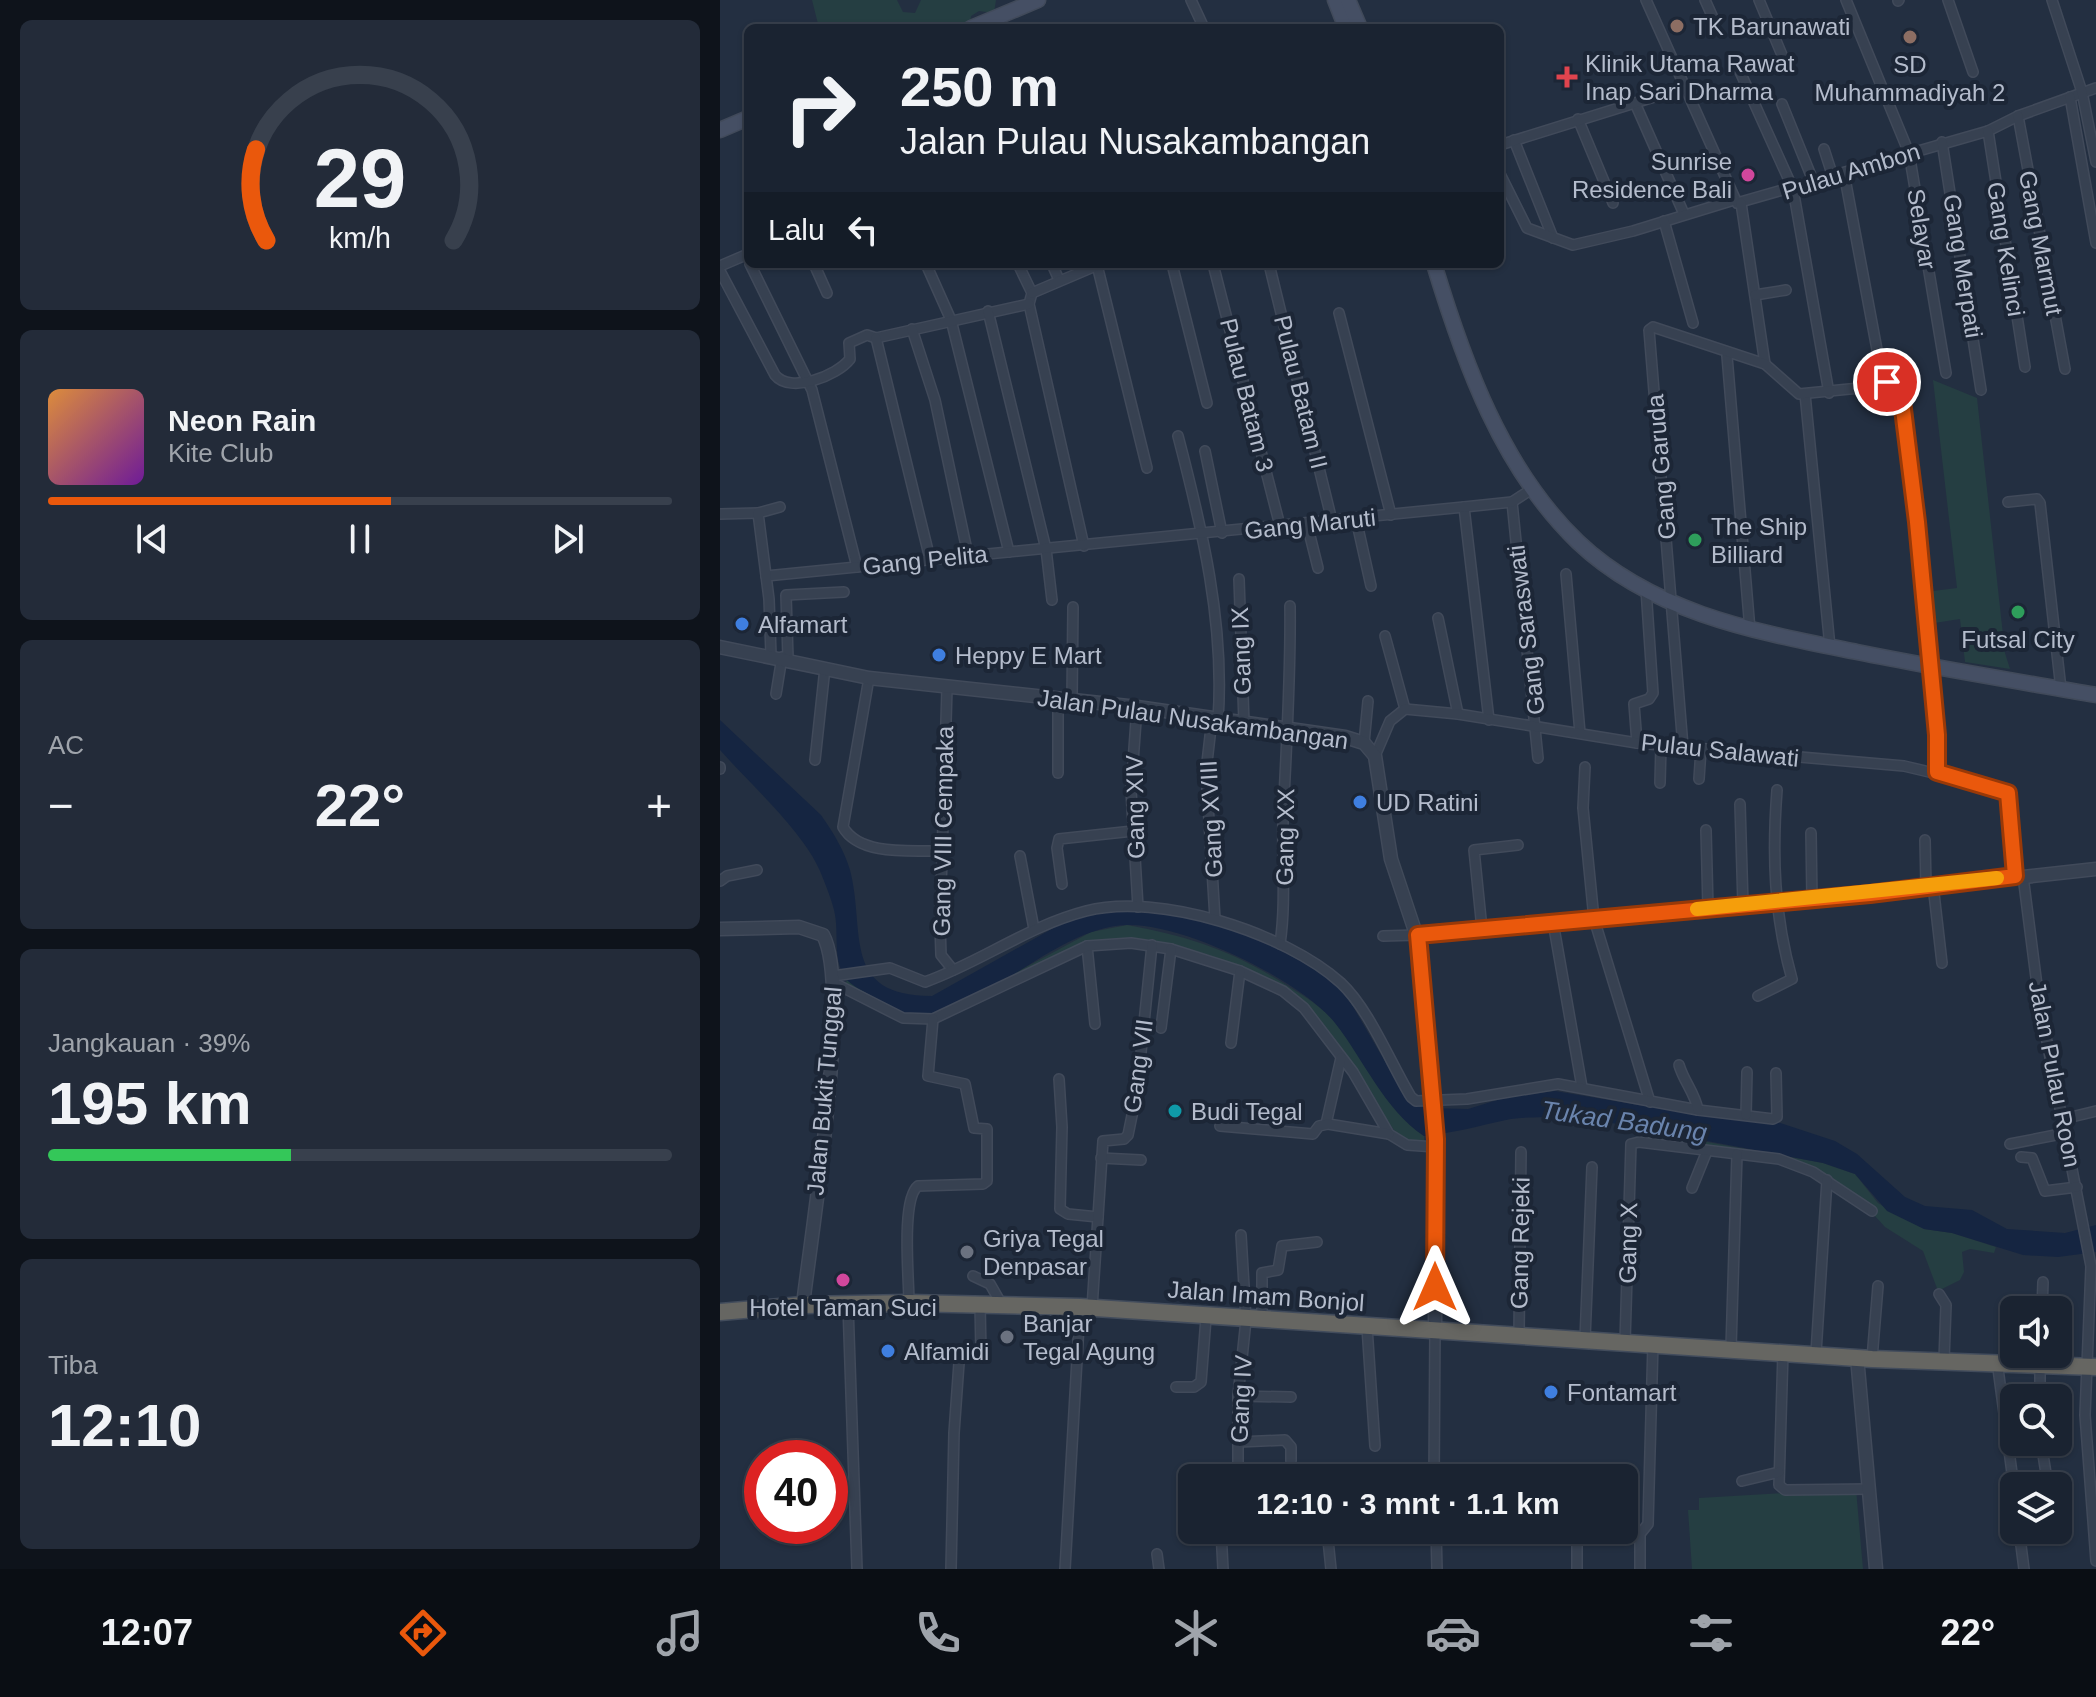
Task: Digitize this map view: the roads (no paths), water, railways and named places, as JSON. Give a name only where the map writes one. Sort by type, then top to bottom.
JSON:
[{"type":"highway","name":"Jalan Imam Bonjol","points":[[720,1312],[803,1305],[909,1303],[1086,1307],[1206,1318],[1435,1328],[1865,1358],[2000,1361]]},
{"type":"highway","name":"Jalan Imam Bonjol","points":[[2072,1364],[2092,1367]]},
{"type":"main road","points":[[978,24],[1008,6],[1038,0]]},
{"type":"main road","points":[[1335,0],[1344,24]]},
{"type":"main road","points":[[1348,0],[1358,24]]},
{"type":"main road","points":[[720,130],[744,120]]},
{"type":"main road","points":[[1435,268],[1481,395],[1532,489],[1580,543],[1612,569],[1672,602],[1750,630],[2096,695]]},
{"type":"street","points":[[1191,0],[1202,24]]},
{"type":"street","points":[[1646,0],[1737,202],[1765,364],[1799,394],[1890,385]]},
{"type":"street","points":[[1705,0],[1714,20]]},
{"type":"street","points":[[1759,0],[1782,55]]},
{"type":"street","name":"Selayar","points":[[1846,0],[1909,153],[1946,373]]},
{"type":"street","points":[[1948,0],[1973,72]]},
{"type":"street","points":[[2052,0],[2082,92],[2096,162]]},
{"type":"street","points":[[1737,65],[1793,189],[1829,393]]},
{"type":"street","points":[[1504,144],[1686,87]]},
{"type":"street","name":"Pulau Ambon","points":[[1553,238],[1573,245],[1684,214],[1793,189],[1942,142],[1988,131],[2018,116],[2096,88]]},
{"type":"street","points":[[2070,97],[2096,243]]},
{"type":"street","points":[[1635,103],[1684,214]]},
{"type":"street","points":[[1782,104],[1814,183]]},
{"type":"street","name":"Gang Marmut","points":[[2018,116],[2065,369]]},
{"type":"street","points":[[1578,119],[1613,203]]},
{"type":"street","name":"Gang Kelinci","points":[[1988,131],[2025,367]]},
{"type":"street","points":[[1514,140],[1553,238]]},
{"type":"street","name":"Gang Merpati","points":[[1942,142],[1981,390]]},
{"type":"street","points":[[1824,149],[1839,175],[1881,371],[1890,385],[1901,393],[1930,666],[1937,772]]},
{"type":"street","points":[[1504,183],[1522,222],[1531,230],[1553,238]]},
{"type":"street","points":[[1664,221],[1693,323]]},
{"type":"street","points":[[744,259],[720,268],[775,375],[788,383],[808,381],[848,363],[850,342],[872,334],[876,338],[930,559]]},
{"type":"street","points":[[753,268],[808,381],[857,567]]},
{"type":"street","points":[[816,268],[827,293]]},
{"type":"street","points":[[928,268],[951,320],[1009,552]]},
{"type":"street","points":[[1020,268],[1032,293],[1029,304],[1084,546]]},
{"type":"street","points":[[1054,268],[1059,280]]},
{"type":"street","points":[[1032,293],[1088,268]]},
{"type":"street","points":[[1099,268],[1147,468]]},
{"type":"street","points":[[1173,268],[1207,403]]},
{"type":"street","name":"Pulau Batam 3","points":[[1214,268],[1280,526]]},
{"type":"street","name":"Pulau Batam II","points":[[1270,268],[1332,521]]},
{"type":"street","points":[[1755,295],[1786,290]]},
{"type":"street","points":[[876,338],[1029,304]]},
{"type":"street","points":[[988,311],[1046,549],[1052,600]]},
{"type":"street","points":[[1339,313],[1391,515]]},
{"type":"street","name":"Gang Garuda","points":[[1683,747],[1650,332],[1653,327],[1765,364]]},
{"type":"street","points":[[912,329],[934,397],[968,555]]},
{"type":"street","points":[[1727,356],[1750,630]]},
{"type":"street","points":[[1805,394],[1830,647]]},
{"type":"street","name":"Gang XVIII","points":[[1178,436],[1203,535],[1219,650],[1215,719],[1206,771],[1215,919]]},
{"type":"street","points":[[1205,451],[1222,533]]},
{"type":"street","name":"Gang Maruti","points":[[1084,546],[1512,502],[1532,489]]},
{"type":"street","points":[[2008,502],[2037,499],[2040,503],[2061,689]]},
{"type":"street","name":"Gang Saraswati","points":[[1512,502],[1538,758]]},
{"type":"street","points":[[720,514],[758,513],[780,507]]},
{"type":"street","points":[[1464,507],[1489,720]]},
{"type":"street","points":[[758,513],[780,657]]},
{"type":"street","points":[[1356,519],[1371,586]]},
{"type":"street","points":[[1307,524],[1318,568]]},
{"type":"street","name":"Gang Pelita","points":[[766,576],[1084,546]]},
{"type":"street","points":[[1566,574],[1580,733]]},
{"type":"street","name":"Gang IX","points":[[1239,579],[1244,723]]},
{"type":"street","points":[[1637,743],[1634,704],[1651,698],[1653,693],[1646,589]]},
{"type":"street","points":[[776,694],[786,595],[844,592]]},
{"type":"street","name":"Gang XX","points":[[1280,944],[1284,915],[1283,822],[1290,729],[1290,606]]},
{"type":"street","points":[[1072,699],[1073,607]]},
{"type":"street","points":[[1438,618],[1458,714]]},
{"type":"street","points":[[1375,756],[1390,721],[1405,709],[1385,636]]},
{"type":"street","name":"Jalan Pulau Nusakambangan","points":[[720,647],[780,657],[869,678],[1137,707],[1345,737],[1364,743],[1375,756],[1391,859],[1418,935],[1436,1143],[1435,1328]]},
{"type":"street","points":[[815,760],[825,668]]},
{"type":"street","points":[[869,678],[843,824],[849,837],[859,843],[898,850],[943,851]]},
{"type":"street","name":"Gang VIII Cempaka","points":[[947,688],[943,737],[940,952],[953,970]]},
{"type":"street","points":[[1058,698],[1058,773]]},
{"type":"street","points":[[1364,743],[1368,701]]},
{"type":"street","name":"Gang XIV","points":[[1137,707],[1131,790],[1138,907]]},
{"type":"street","name":"Pulau Salawati","points":[[1405,709],[1458,714],[1637,743],[1904,766],[1937,772],[2008,793],[2019,876]]},
{"type":"street","points":[[1660,783],[1661,745]]},
{"type":"street","points":[[1699,779],[1701,749]]},
{"type":"street","points":[[1585,767],[1583,808],[1594,919],[1650,1102]]},
{"type":"street","points":[[1758,996],[1792,979],[1774,902],[1773,846],[1777,790]]},
{"type":"street","points":[[1740,804],[1743,905]]},
{"type":"street","points":[[1706,830],[1708,908]]},
{"type":"street","points":[[1062,884],[1059,839],[1133,831]]},
{"type":"street","points":[[1811,833],[1812,899]]},
{"type":"street","points":[[1925,840],[1942,963]]},
{"type":"street","points":[[1482,929],[1475,850],[1518,845]]},
{"type":"street","points":[[1020,856],[1034,929]]},
{"type":"street","points":[[1383,936],[1812,899],[2096,869]]},
{"type":"street","points":[[720,881],[727,876],[757,870]]},
{"type":"street","name":"Jalan Pulau Roon","points":[[2019,876],[2039,1001],[2093,1268],[2092,1367],[2086,1446],[2096,1561]]},
{"type":"street","points":[[836,978],[878,969],[897,970],[920,982],[953,970],[1034,929],[1104,907],[1138,907],[1215,919],[1280,944],[1342,984],[1411,1097],[1432,1104],[1536,1085],[1582,1087],[1698,1110],[1776,1119],[1776,1073]]},
{"type":"street","points":[[1553,922],[1582,1087]]},
{"type":"street","name":"Jalan Bukit Tunggal","points":[[720,929],[799,927],[819,932],[829,950],[836,978],[829,1075],[803,1305]]},
{"type":"street","points":[[836,978],[903,1018],[933,1019],[1087,946],[1152,945],[1171,949],[1240,971],[1283,991],[1304,1008],[1353,1072],[1389,1134]]},
{"type":"street","name":"Gang VII","points":[[1101,1158],[1104,1139],[1124,1139],[1128,1135],[1137,1091],[1152,945]]},
{"type":"street","points":[[1087,946],[1095,1024]]},
{"type":"street","points":[[1161,1028],[1171,949]]},
{"type":"street","points":[[1231,1043],[1240,971]]},
{"type":"street","points":[[909,1303],[909,1210],[912,1191],[918,1186],[983,1184],[987,1181],[987,1129],[974,1128],[964,1082],[932,1080],[928,1076],[933,1019]]},
{"type":"street","points":[[1326,1124],[1341,1058]]},
{"type":"street","points":[[1679,1065],[1683,1079],[1696,1095],[1698,1110]]},
{"type":"street","points":[[1746,1115],[1747,1072]]},
{"type":"street","points":[[1059,1079],[1062,1127],[1060,1209],[1068,1214],[1098,1217]]},
{"type":"street","points":[[2063,1119],[2096,1111]]},
{"type":"street","points":[[1220,1126],[1313,1134],[1319,1126],[1326,1124],[1389,1134],[1407,1145],[1436,1143]]},
{"type":"street","points":[[2010,1144],[2066,1133]]},
{"type":"street","name":"Gang X","points":[[1625,1342],[1631,1144],[1707,1151]]},
{"type":"street","points":[[1692,1188],[1707,1151],[1779,1159],[1827,1180],[1872,1211]]},
{"type":"street","name":"Gang Rejeki","points":[[1519,1334],[1521,1152]]},
{"type":"street","points":[[1731,1348],[1737,1154]]},
{"type":"street","points":[[2021,1157],[2032,1158],[2045,1191],[2077,1187]]},
{"type":"street","points":[[1065,1569],[1101,1158],[1141,1160]]},
{"type":"street","points":[[1585,1339],[1592,1167]]},
{"type":"street","points":[[1816,1353],[1827,1180]]},
{"type":"street","points":[[1241,1235],[1254,1320]]},
{"type":"street","points":[[1254,1320],[1262,1272],[1280,1268],[1282,1246],[1317,1242]]},
{"type":"street","points":[[973,1276],[990,1284],[1002,1305]]},
{"type":"street","points":[[2042,1296],[2043,1282]]},
{"type":"street","points":[[1876,1569],[1869,1489],[1865,1358],[1878,1286]]},
{"type":"street","points":[[1939,1294],[1946,1305],[1944,1360]]},
{"type":"street","points":[[951,1569],[959,1363],[962,1354],[981,1353],[980,1304]]},
{"type":"street","points":[[848,1305],[857,1569]]},
{"type":"street","points":[[1176,1387],[1194,1387],[1201,1382],[1206,1318]]},
{"type":"street","name":"Gang IV","points":[[1238,1464],[1238,1396],[1254,1320]]},
{"type":"street","points":[[1367,1327],[1375,1446]]},
{"type":"street","points":[[1434,1464],[1435,1328]]},
{"type":"street","points":[[1640,1569],[1640,1534],[1648,1524],[1653,1343]]},
{"type":"street","points":[[1783,1352],[1779,1485],[1785,1490],[1869,1489]]},
{"type":"street","points":[[1997,1361],[2012,1472]]},
{"type":"street","points":[[1238,1396],[1291,1397]]},
{"type":"street","points":[[1239,1442],[1285,1440],[1291,1447],[1291,1461]]},
{"type":"street","points":[[1742,1481],[1779,1472]]},
{"type":"street","points":[[1222,1544],[1223,1569]]},
{"type":"street","points":[[1328,1544],[1331,1569]]},
{"type":"street","points":[[1436,1544],[1437,1569]]},
{"type":"street","points":[[2021,1544],[2024,1569]]},
{"type":"street","points":[[1577,1545],[1577,1569]]},
{"type":"street","points":[[1157,1554],[1159,1569]]},
{"type":"water","name":"Tukad Badung","points":[[720,720],[821,815],[850,870],[862,956],[870,972],[883,985],[903,993],[932,996],[1066,921],[1108,909],[1128,908],[1191,916],[1249,934],[1323,973],[1348,998],[1405,1096],[1425,1108],[1468,1109],[1507,1097],[1555,1091],[1692,1114],[1771,1120],[1835,1141],[1857,1154],[1905,1197],[1925,1206],[1972,1210],[2007,1229],[2065,1233],[2096,1225],[2096,1252],[2058,1257],[2023,1255],[1952,1233],[1924,1229],[1887,1211],[1855,1174],[1823,1163],[1564,1114],[1513,1119],[1424,1136],[1397,1112],[1346,1037],[1319,1006],[1268,972],[1238,957],[1207,943],[1149,927],[1126,925],[1099,930],[1072,940],[993,987],[942,1012],[917,1016],[899,1013],[853,985],[843,973],[839,965],[834,910],[820,871],[789,824],[720,750]]},
{"type":"place","name":"TK Barunawati","points":[[1677,26]]},
{"type":"place","name":"SD Muhammadiyah 2","points":[[1910,37]]},
{"type":"place","name":"Klinik Utama Rawat Inap Sari Dharma","points":[[1567,77]]},
{"type":"place","name":"Sunrise Residence Bali","points":[[1748,175]]},
{"type":"place","name":"The Ship Billiard","points":[[1695,540]]},
{"type":"place","name":"Futsal City","points":[[2018,612]]},
{"type":"place","name":"Alfamart","points":[[742,624]]},
{"type":"place","name":"Heppy E Mart","points":[[939,655]]},
{"type":"place","name":"UD Ratini","points":[[1360,802]]},
{"type":"place","name":"Budi Tegal","points":[[1175,1111]]},
{"type":"place","name":"Griya Tegal Denpasar","points":[[967,1252]]},
{"type":"place","name":"Hotel Taman Suci","points":[[843,1280]]},
{"type":"place","name":"Banjar Tegal Agung","points":[[1007,1337]]},
{"type":"place","name":"Alfamidi","points":[[888,1351]]},
{"type":"place","name":"Fontamart","points":[[1551,1392]]}]
